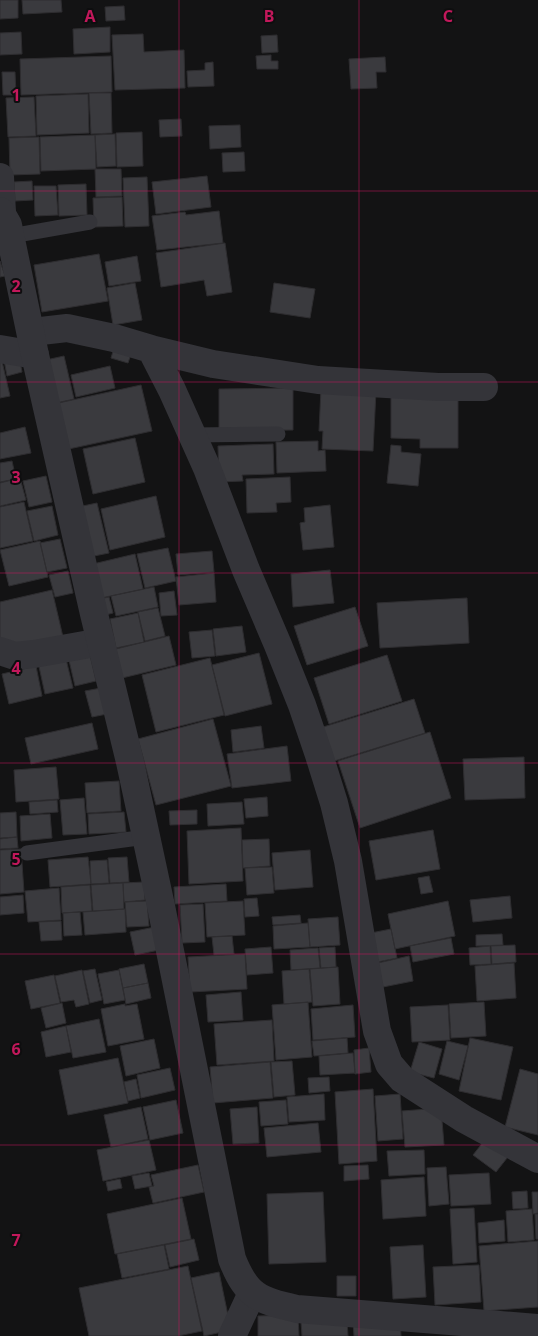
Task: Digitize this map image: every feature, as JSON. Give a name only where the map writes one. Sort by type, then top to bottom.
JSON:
[{"type":"street","points":[[0,177],[4,220],[34,343],[146,837],[232,1259],[240,1279],[252,1293],[270,1302],[297,1309],[412,1327],[538,1328]]},
{"type":"street","points":[[0,349],[34,343],[67,328],[95,333],[213,364],[318,380],[438,387],[484,387]]},
{"type":"street","points":[[151,349],[192,435],[281,653],[319,755],[334,803],[348,861],[377,1031],[389,1064],[402,1079],[456,1114],[538,1159]]},
{"type":"street","points":[[0,651],[15,656],[101,642]]},
{"type":"street","points":[[232,1336],[252,1293]]},
{"type":"lane","points":[[4,220],[90,222]]},
{"type":"lane","points":[[192,435],[278,434]]},
{"type":"lane","points":[[27,853],[146,837]]},
{"type":"building","points":[[0,0],[18,0],[18,18],[0,19]]},
{"type":"building","points":[[22,0],[61,0],[62,12],[23,14]]},
{"type":"building","points":[[124,6],[125,20],[106,21],[105,7]]},
{"type":"building","points":[[110,27],[110,52],[74,54],[73,29]]},
{"type":"building","points":[[21,32],[22,54],[0,55],[0,33]]},
{"type":"building","points":[[143,34],[144,52],[184,50],[185,88],[115,90],[112,35]]},
{"type":"building","points":[[277,35],[278,52],[262,53],[261,36]]},
{"type":"building","points":[[271,55],[271,61],[278,61],[278,69],[257,69],[256,56]]},
{"type":"building","points":[[111,56],[112,92],[21,95],[20,59]]},
{"type":"building","points":[[385,57],[386,72],[376,72],[377,88],[351,89],[349,59]]},
{"type":"building","points":[[213,62],[214,86],[188,87],[187,71],[205,70],[205,63]]},
{"type":"building","points":[[2,72],[15,72],[16,95],[3,95]]},
{"type":"building","points":[[89,93],[111,93],[112,133],[91,134]]},
{"type":"building","points":[[88,94],[89,133],[37,135],[36,96]]},
{"type":"building","points":[[34,97],[36,136],[8,137],[6,98]]},
{"type":"building","points":[[181,119],[182,136],[160,137],[159,120]]},
{"type":"building","points":[[240,125],[241,147],[210,149],[209,126]]},
{"type":"building","points":[[142,132],[143,166],[117,167],[116,133]]},
{"type":"building","points":[[115,134],[116,166],[97,167],[95,135]]},
{"type":"building","points":[[95,135],[96,169],[41,171],[40,137]]},
{"type":"building","points":[[39,137],[40,174],[10,175],[9,138]]},
{"type":"building","points":[[244,152],[245,171],[223,172],[222,153]]},
{"type":"building","points":[[95,169],[121,169],[122,196],[96,197]]},
{"type":"building","points":[[207,176],[211,207],[156,214],[152,182]]},
{"type":"building","points":[[147,177],[149,226],[125,227],[123,178]]},
{"type":"building","points":[[32,181],[33,200],[15,201],[14,182]]},
{"type":"building","points":[[86,184],[87,215],[59,216],[58,185]]},
{"type":"building","points":[[34,186],[56,186],[58,215],[35,216]]},
{"type":"building","points":[[122,197],[123,226],[94,227],[93,198]]},
{"type":"building","points":[[219,211],[223,243],[157,250],[152,216],[185,212],[186,215]]},
{"type":"building","points":[[225,243],[232,292],[207,296],[204,280],[161,287],[156,253]]},
{"type":"building","points":[[99,254],[108,301],[42,312],[34,265]]},
{"type":"building","points":[[137,256],[141,281],[109,286],[105,262]]},
{"type":"building","points":[[0,261],[5,276],[0,277]]},
{"type":"building","points":[[135,283],[142,320],[113,325],[107,288]]},
{"type":"building","points":[[274,283],[315,289],[310,318],[270,312]]},
{"type":"building","points":[[115,345],[132,351],[128,363],[111,358]]},
{"type":"building","points":[[19,356],[22,372],[7,376],[4,360]]},
{"type":"building","points":[[64,356],[74,399],[56,403],[46,360]]},
{"type":"building","points":[[0,358],[10,396],[0,398]]},
{"type":"building","points":[[110,366],[115,388],[76,397],[71,375]]},
{"type":"building","points":[[141,385],[152,431],[64,450],[54,404]]},
{"type":"building","points":[[293,388],[293,430],[219,431],[219,389]]},
{"type":"building","points":[[321,389],[376,391],[373,451],[322,449],[323,431],[319,431]]},
{"type":"building","points":[[391,394],[458,395],[458,448],[420,448],[420,439],[391,438]]},
{"type":"building","points":[[25,427],[31,453],[0,459],[0,433]]},
{"type":"building","points":[[135,438],[145,482],[93,494],[83,449]]},
{"type":"building","points":[[318,441],[318,451],[325,450],[326,471],[277,473],[276,442]]},
{"type":"building","points":[[273,444],[274,474],[242,475],[243,481],[219,482],[218,446]]},
{"type":"building","points":[[391,445],[401,446],[401,452],[421,454],[418,486],[387,483]]},
{"type":"building","points":[[12,461],[16,479],[0,482],[0,463]]},
{"type":"building","points":[[46,476],[52,502],[29,507],[23,481]]},
{"type":"building","points":[[290,477],[291,502],[276,503],[277,512],[247,513],[246,479]]},
{"type":"building","points":[[20,478],[26,500],[0,506],[0,483]]},
{"type":"building","points":[[156,496],[165,537],[110,550],[101,509]]},
{"type":"building","points":[[24,502],[33,541],[0,548],[0,507]]},
{"type":"building","points":[[97,503],[109,553],[89,557],[78,507]]},
{"type":"building","points":[[330,505],[334,547],[303,550],[300,523],[305,522],[304,508]]},
{"type":"building","points":[[52,506],[58,535],[34,541],[27,511]]},
{"type":"building","points":[[60,539],[67,568],[47,572],[40,543]]},
{"type":"building","points":[[40,541],[48,577],[9,586],[0,550]]},
{"type":"building","points":[[168,548],[176,581],[145,588],[137,554]]},
{"type":"building","points":[[212,551],[214,572],[178,575],[176,554]]},
{"type":"building","points":[[135,554],[143,589],[101,598],[93,564]]},
{"type":"building","points":[[330,570],[334,603],[293,607],[291,574]]},
{"type":"building","points":[[68,571],[73,593],[55,597],[49,575]]},
{"type":"building","points":[[214,573],[216,602],[179,605],[176,577]]},
{"type":"building","points":[[154,587],[158,607],[116,616],[111,596]]},
{"type":"building","points":[[52,590],[63,637],[2,651],[0,641],[0,602]]},
{"type":"building","points":[[174,591],[177,615],[161,616],[159,593]]},
{"type":"building","points":[[109,597],[113,613],[98,617],[95,600]]},
{"type":"building","points":[[467,598],[469,643],[380,648],[377,603]]},
{"type":"building","points":[[355,607],[368,646],[307,665],[294,626]]},
{"type":"building","points":[[158,608],[165,636],[145,641],[138,612]]},
{"type":"building","points":[[138,613],[144,642],[116,648],[110,619]]},
{"type":"building","points":[[242,626],[246,652],[216,656],[213,629]]},
{"type":"building","points":[[212,630],[215,656],[192,658],[189,632]]},
{"type":"building","points":[[169,636],[176,665],[122,678],[116,649]]},
{"type":"building","points":[[89,651],[96,681],[75,686],[68,656]]},
{"type":"building","points":[[259,653],[272,704],[225,716],[212,665]]},
{"type":"building","points":[[65,655],[73,688],[45,694],[38,662]]},
{"type":"building","points":[[387,655],[402,701],[329,724],[314,678]]},
{"type":"building","points":[[210,658],[224,715],[156,732],[142,675]]},
{"type":"building","points":[[36,666],[42,696],[9,704],[2,674]]},
{"type":"building","points":[[101,688],[107,714],[92,717],[85,691]]},
{"type":"building","points":[[414,699],[425,733],[331,762],[320,728]]},
{"type":"building","points":[[213,719],[231,786],[156,805],[138,739]]},
{"type":"building","points":[[92,723],[98,749],[31,764],[25,738]]},
{"type":"building","points":[[261,726],[264,748],[233,752],[231,730]]},
{"type":"building","points":[[430,732],[451,798],[360,828],[338,761]]},
{"type":"building","points":[[287,746],[291,781],[232,788],[227,754]]},
{"type":"building","points":[[524,757],[525,798],[465,800],[463,759]]},
{"type":"building","points":[[56,767],[59,799],[16,802],[14,770]]},
{"type":"building","points":[[119,781],[121,811],[87,813],[85,783]]},
{"type":"building","points":[[267,797],[268,816],[246,818],[244,799]]},
{"type":"building","points":[[84,798],[87,834],[63,835],[60,800]]},
{"type":"building","points":[[57,800],[58,812],[30,814],[29,802]]},
{"type":"building","points":[[242,802],[244,824],[208,826],[207,804]]},
{"type":"building","points":[[197,810],[197,824],[170,825],[169,811]]},
{"type":"building","points":[[16,812],[17,837],[0,838],[0,813]]},
{"type":"building","points":[[124,812],[126,832],[89,834],[88,814]]},
{"type":"building","points":[[50,814],[52,838],[21,841],[20,816]]},
{"type":"building","points":[[241,828],[243,881],[189,884],[187,831]]},
{"type":"building","points":[[433,830],[440,869],[376,880],[369,841]]},
{"type":"building","points":[[17,837],[18,848],[0,849],[0,839]]},
{"type":"building","points":[[269,839],[270,866],[243,868],[242,840]]},
{"type":"building","points":[[21,849],[24,892],[0,894],[0,850]]},
{"type":"building","points":[[310,850],[313,887],[275,890],[272,853]]},
{"type":"building","points":[[88,857],[91,884],[50,887],[48,860]]},
{"type":"building","points":[[127,857],[129,882],[110,883],[108,858]]},
{"type":"building","points":[[107,860],[109,883],[91,884],[90,861]]},
{"type":"building","points":[[272,867],[274,893],[247,895],[245,868]]},
{"type":"building","points":[[429,876],[433,892],[421,894],[418,878]]},
{"type":"building","points":[[144,882],[145,900],[124,902],[123,883]]},
{"type":"building","points":[[123,883],[124,909],[93,911],[91,885]]},
{"type":"building","points":[[226,884],[227,901],[175,904],[174,887]]},
{"type":"building","points":[[90,885],[92,911],[62,913],[61,887]]},
{"type":"building","points":[[59,888],[61,920],[28,922],[25,891]]},
{"type":"building","points":[[23,895],[24,913],[0,915],[0,897]]},
{"type":"building","points":[[510,896],[512,918],[473,922],[470,900]]},
{"type":"building","points":[[257,898],[259,916],[245,917],[244,899]]},
{"type":"building","points":[[147,901],[149,926],[127,927],[125,902]]},
{"type":"building","points":[[243,901],[245,935],[207,937],[205,903]]},
{"type":"building","points":[[448,901],[455,936],[395,949],[388,914]]},
{"type":"building","points":[[203,904],[205,942],[182,943],[180,905]]},
{"type":"building","points":[[125,909],[126,932],[85,935],[83,912]]},
{"type":"building","points":[[80,912],[82,935],[64,936],[63,913]]},
{"type":"building","points":[[300,915],[301,923],[273,925],[272,917]]},
{"type":"building","points":[[338,917],[340,945],[310,947],[308,919]]},
{"type":"building","points":[[61,921],[62,940],[41,941],[39,922]]},
{"type":"building","points":[[308,923],[310,947],[274,949],[273,926]]},
{"type":"building","points":[[155,927],[159,950],[135,955],[130,932]]},
{"type":"building","points":[[391,929],[397,958],[377,962],[371,933]]},
{"type":"building","points":[[502,934],[503,945],[476,946],[476,935]]},
{"type":"building","points":[[232,936],[234,954],[214,955],[212,937]]},
{"type":"building","points":[[451,938],[454,954],[413,962],[410,946]]},
{"type":"building","points":[[515,945],[516,962],[492,964],[491,946]]},
{"type":"building","points":[[490,946],[491,964],[470,965],[469,948]]},
{"type":"building","points":[[271,947],[273,973],[247,975],[245,949]]},
{"type":"building","points":[[335,947],[336,967],[321,968],[319,948]]},
{"type":"building","points":[[318,948],[320,968],[291,970],[290,950]]},
{"type":"building","points":[[245,954],[247,989],[190,992],[188,957]]},
{"type":"building","points":[[409,956],[413,981],[383,987],[378,963]]},
{"type":"building","points":[[514,963],[516,998],[477,1001],[475,966]]},
{"type":"building","points":[[144,964],[148,983],[123,988],[119,969]]},
{"type":"building","points":[[338,967],[340,1004],[313,1006],[310,969]]},
{"type":"building","points":[[95,969],[102,1000],[90,1003],[83,971]]},
{"type":"building","points":[[309,969],[312,1002],[284,1004],[282,971]]},
{"type":"building","points":[[82,970],[89,1004],[76,1007],[74,1000],[61,1002],[55,976]]},
{"type":"building","points":[[119,970],[125,1000],[104,1004],[98,974]]},
{"type":"building","points":[[54,975],[60,1003],[31,1009],[25,981]]},
{"type":"building","points":[[148,983],[151,998],[126,1004],[123,988]]},
{"type":"building","points":[[241,992],[243,1020],[208,1022],[206,995]]},
{"type":"building","points":[[308,1002],[312,1057],[276,1060],[272,1005]]},
{"type":"building","points":[[484,1002],[486,1036],[451,1038],[449,1004]]},
{"type":"building","points":[[62,1003],[66,1023],[46,1028],[41,1008]]},
{"type":"building","points":[[125,1004],[125,1006],[137,1004],[144,1039],[108,1046],[101,1009]]},
{"type":"building","points":[[353,1005],[355,1037],[313,1040],[311,1009]]},
{"type":"building","points":[[448,1005],[450,1040],[412,1042],[410,1007]]},
{"type":"building","points":[[99,1019],[106,1052],[73,1058],[66,1026]]},
{"type":"building","points":[[272,1020],[274,1061],[217,1065],[214,1024]]},
{"type":"building","points":[[66,1026],[71,1052],[46,1057],[41,1032]]},
{"type":"building","points":[[347,1038],[348,1053],[314,1056],[312,1041]]},
{"type":"building","points":[[470,1038],[513,1047],[501,1100],[459,1091]]},
{"type":"building","points":[[154,1039],[160,1068],[126,1076],[120,1046]]},
{"type":"building","points":[[447,1041],[468,1046],[459,1080],[439,1074]]},
{"type":"building","points":[[419,1042],[442,1049],[434,1078],[410,1072]]},
{"type":"building","points":[[369,1048],[371,1072],[355,1074],[354,1050]]},
{"type":"building","points":[[353,1053],[355,1073],[320,1075],[319,1056]]},
{"type":"building","points":[[118,1058],[128,1103],[68,1115],[59,1070]]},
{"type":"building","points":[[292,1061],[295,1095],[274,1097],[271,1062]]},
{"type":"building","points":[[270,1062],[273,1098],[213,1103],[210,1067]]},
{"type":"building","points":[[170,1068],[175,1090],[141,1098],[137,1075]]},
{"type":"building","points":[[520,1069],[538,1074],[538,1135],[505,1127]]},
{"type":"building","points":[[329,1077],[330,1091],[309,1093],[308,1078]]},
{"type":"building","points":[[136,1079],[140,1098],[128,1101],[124,1082]]},
{"type":"building","points":[[373,1089],[377,1161],[339,1164],[335,1092]]},
{"type":"building","points":[[324,1094],[325,1120],[289,1122],[287,1097]]},
{"type":"building","points":[[400,1094],[403,1139],[378,1141],[375,1096]]},
{"type":"building","points":[[176,1100],[183,1133],[150,1140],[143,1107]]},
{"type":"building","points":[[286,1100],[288,1124],[261,1126],[259,1102]]},
{"type":"building","points":[[141,1107],[148,1139],[111,1147],[104,1115]]},
{"type":"building","points":[[257,1107],[259,1143],[233,1144],[230,1109]]},
{"type":"building","points":[[441,1108],[444,1145],[405,1147],[402,1111]]},
{"type":"building","points":[[318,1123],[321,1152],[267,1157],[264,1128]]},
{"type":"building","points":[[488,1136],[511,1153],[496,1172],[473,1155]]},
{"type":"building","points":[[149,1140],[156,1170],[103,1181],[97,1150]]},
{"type":"building","points":[[424,1150],[425,1174],[389,1176],[387,1151]]},
{"type":"building","points":[[198,1165],[204,1192],[153,1203],[149,1187],[154,1186],[151,1175]]},
{"type":"building","points":[[368,1165],[369,1179],[344,1181],[344,1166]]},
{"type":"building","points":[[446,1167],[449,1204],[429,1206],[427,1168]]},
{"type":"building","points":[[149,1173],[152,1186],[135,1189],[132,1176]]},
{"type":"building","points":[[489,1173],[491,1204],[451,1206],[449,1175]]},
{"type":"building","points":[[424,1177],[426,1216],[383,1219],[381,1180]]},
{"type":"building","points":[[120,1179],[122,1188],[108,1191],[106,1182]]},
{"type":"building","points":[[527,1191],[528,1208],[513,1209],[512,1192]]},
{"type":"building","points":[[323,1192],[326,1262],[269,1264],[267,1194]]},
{"type":"building","points":[[532,1192],[538,1192],[538,1213],[533,1214]]},
{"type":"building","points":[[182,1198],[191,1239],[115,1254],[107,1214]]},
{"type":"building","points":[[474,1208],[477,1262],[453,1264],[450,1209]]},
{"type":"building","points":[[532,1209],[534,1240],[508,1242],[506,1211]]},
{"type":"building","points":[[535,1214],[538,1214],[538,1239],[536,1239]]},
{"type":"building","points":[[504,1220],[505,1241],[479,1243],[478,1223]]},
{"type":"building","points":[[194,1239],[199,1260],[170,1267],[165,1245]]},
{"type":"building","points":[[538,1241],[538,1307],[484,1311],[479,1246]]},
{"type":"building","points":[[164,1245],[169,1269],[122,1278],[117,1254]]},
{"type":"building","points":[[423,1245],[426,1297],[393,1299],[390,1247]]},
{"type":"building","points":[[479,1265],[481,1302],[435,1305],[433,1267]]},
{"type":"building","points":[[188,1266],[202,1331],[178,1336],[89,1336],[79,1288]]},
{"type":"building","points":[[219,1272],[231,1330],[204,1336],[191,1278]]},
{"type":"building","points":[[337,1276],[356,1276],[356,1296],[337,1296]]},
{"type":"building","points":[[298,1315],[299,1336],[258,1336],[258,1316]]},
{"type":"building","points":[[400,1319],[401,1336],[354,1336],[353,1321]]},
{"type":"building","points":[[347,1320],[348,1336],[302,1336],[301,1322]]}]
